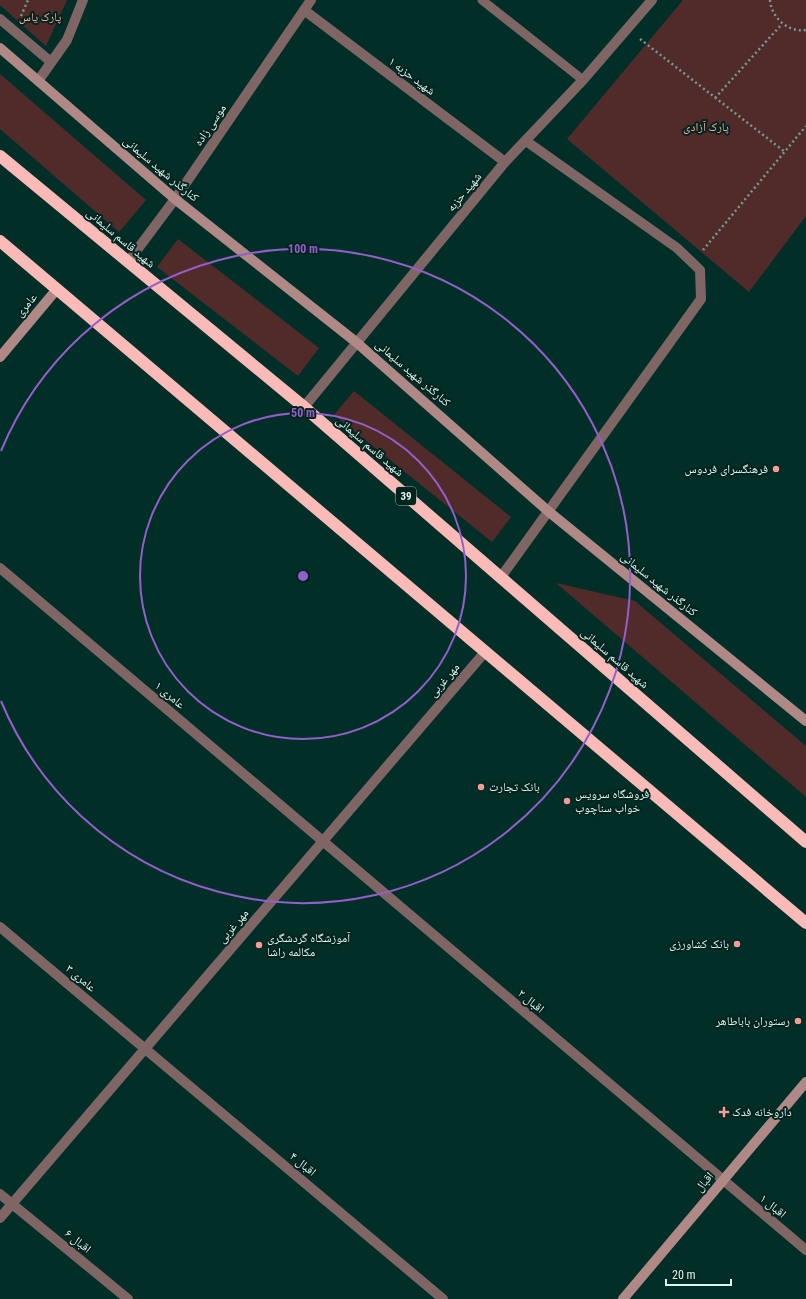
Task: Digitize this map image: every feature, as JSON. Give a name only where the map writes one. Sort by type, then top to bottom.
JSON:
[{"type":"highway","name":"شهید قاسم سلیمانی","points":[[0,156],[304,407],[806,842]]},
{"type":"highway","points":[[0,241],[806,923]]},
{"type":"street","points":[[38,81],[67,40],[83,0]]},
{"type":"street","name":"موسی زاده","points":[[128,262],[175,199],[311,0]]},
{"type":"street","name":"شهید حزبه","points":[[304,407],[356,342],[506,162],[583,80],[652,0]]},
{"type":"street","name":"شهید حزبه ۱","points":[[304,10],[506,162]]},
{"type":"street","points":[[0,18],[51,62]]},
{"type":"street","name":"کنارگذر شهید سلیمانی","points":[[0,48],[175,199],[356,342],[548,511],[806,721]]},
{"type":"street","points":[[501,577],[701,300],[700,270],[692,262],[676,248],[526,140]]},
{"type":"street","name":"عامری","points":[[0,357],[57,289]]},
{"type":"street","name":"عامری ۱","points":[[0,568],[323,842]]},
{"type":"street","name":"مهر غربی","points":[[0,1218],[485,652]]},
{"type":"street","name":"اقبال ۲","points":[[323,842],[722,1181]]},
{"type":"street","name":"عامری ۳","points":[[0,927],[145,1049]]},
{"type":"street","name":"اقبال ۴","points":[[145,1049],[443,1299]]},
{"type":"street","name":"اقبال","points":[[623,1299],[806,1082]]},
{"type":"street","name":"اقبال ۱","points":[[722,1181],[806,1250]]},
{"type":"street","name":"اقبال ۶","points":[[0,1194],[128,1299]]},
{"type":"lane","points":[[482,0],[583,80]]},
{"type":"path","points":[[770,0],[771,8],[782,24],[800,31],[806,30]]},
{"type":"path","points":[[715,98],[782,24]]},
{"type":"path","points":[[627,29],[785,152]]},
{"type":"path","points":[[692,262],[806,126]]},
{"type":"green space","name":"پارک یاس","points":[[0,0],[67,0],[46,46],[0,5]]},
{"type":"green space","name":"پارک آزادی","points":[[683,0],[806,0],[806,216],[749,292],[567,139]]},
{"type":"green space","points":[[0,74],[146,200],[119,232],[0,129]]},
{"type":"green space","points":[[178,239],[319,348],[298,376],[157,267]]},
{"type":"green space","points":[[354,391],[511,517],[492,542],[334,415]]},
{"type":"green space","points":[[556,583],[635,601],[806,746],[806,797]]},
{"type":"place","name":"فرهنگسرای فردوس","points":[[776,469]]},
{"type":"place","name":"بانک تجارت","points":[[481,787]]},
{"type":"place","name":"فروشگاه سرویس خواب سناچوب","points":[[567,801]]},
{"type":"place","name":"بانک کشاورزی","points":[[737,944]]},
{"type":"place","name":"آموزشگاه گردشگری مکالمه راشا","points":[[259,945]]},
{"type":"place","name":"رستوران باباطاهر","points":[[798,1021]]},
{"type":"place","name":"داروخانه فدک","points":[[724,1112]]}]
